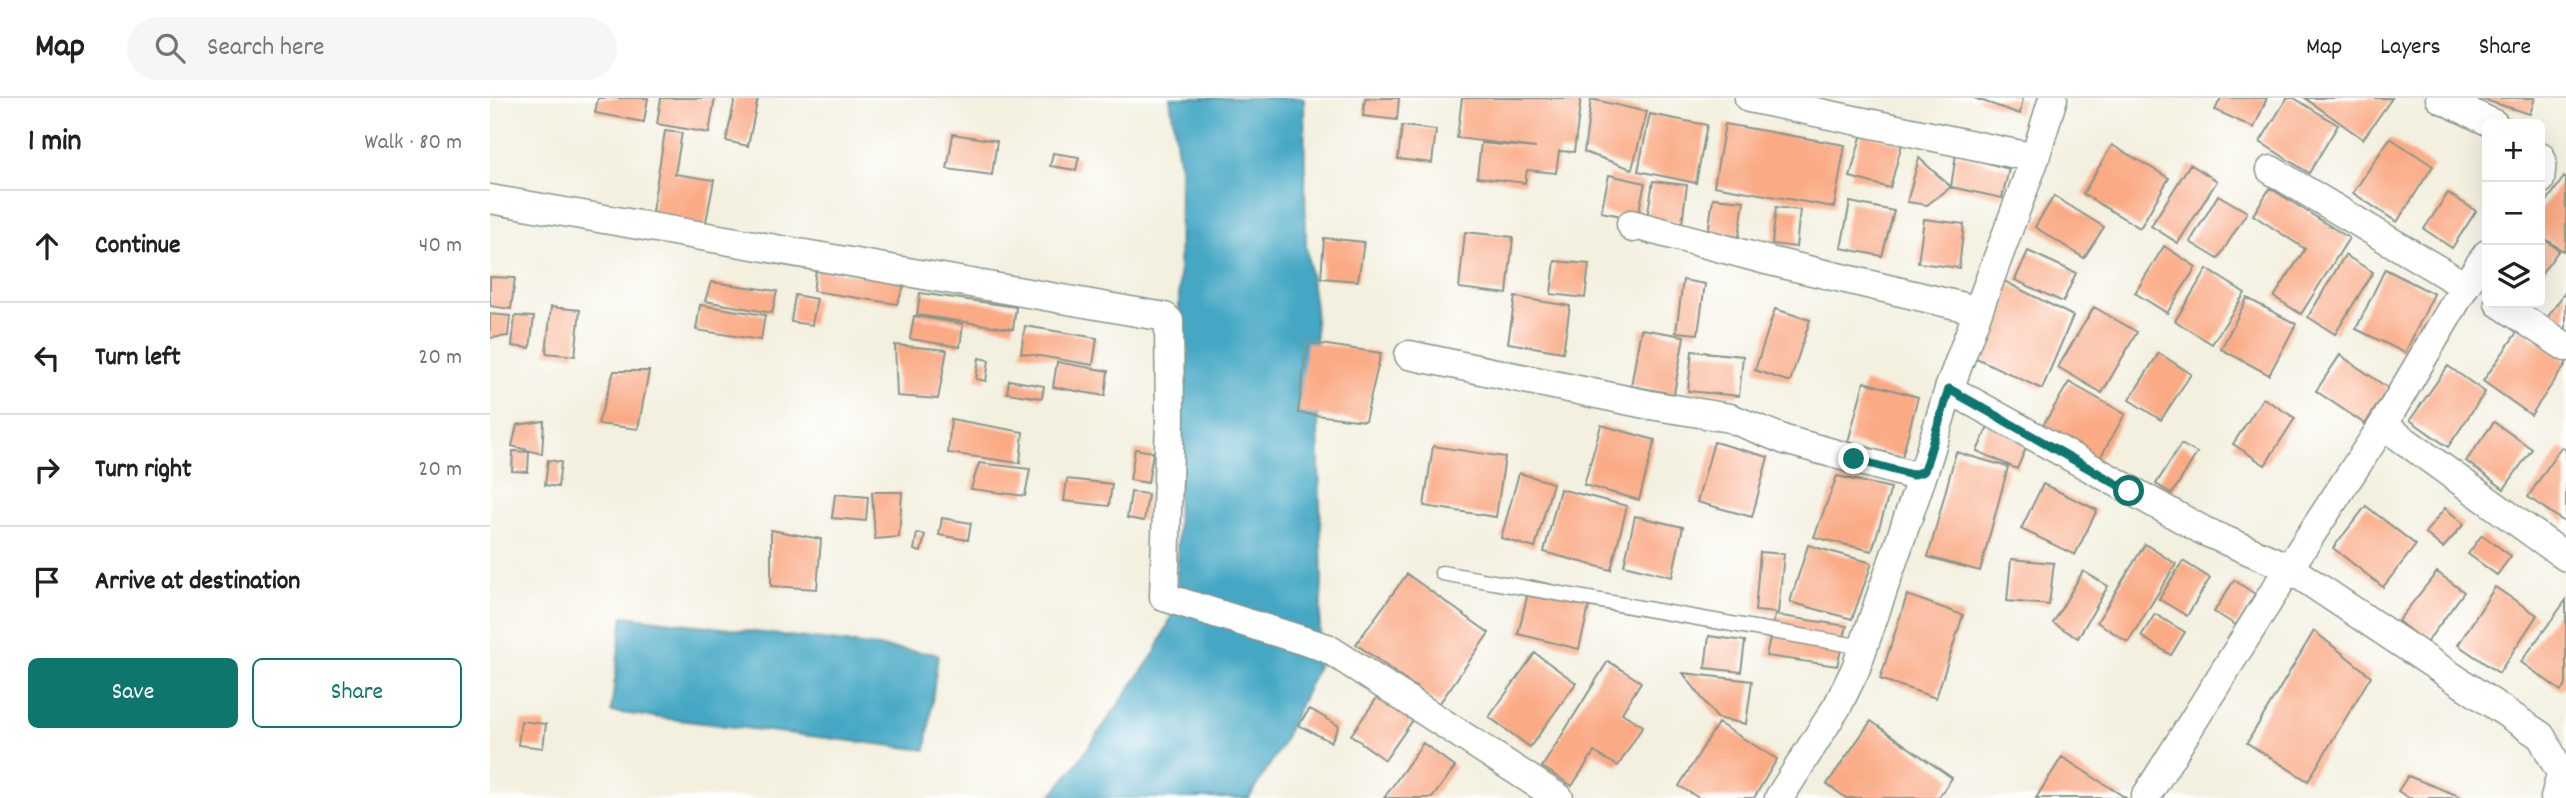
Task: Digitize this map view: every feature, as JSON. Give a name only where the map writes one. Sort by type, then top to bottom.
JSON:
[{"type":"street","points":[[1749,98],[2035,158]]},
{"type":"street","points":[[1779,798],[1838,705],[1856,668],[1924,471],[1949,389],[2035,158],[2051,112],[2053,98]]},
{"type":"street","points":[[2441,98],[2484,119]]},
{"type":"street","points":[[2271,170],[2473,287]]},
{"type":"street","points":[[490,199],[1165,317],[1169,321],[1170,420],[1164,597],[1327,648],[1559,798]]},
{"type":"street","points":[[1633,228],[1630,224],[1770,261],[1977,310]]},
{"type":"street","points":[[2145,798],[2289,568],[2473,287],[2482,266]]},
{"type":"street","points":[[2507,308],[2566,347]]},
{"type":"street","points":[[1409,355],[1650,405],[1730,418],[1784,440],[1842,456],[1912,475],[1924,471]]},
{"type":"street","points":[[1949,389],[2204,531],[2289,568],[2542,736],[2561,773],[2555,798]]},
{"type":"street","points":[[2383,425],[2566,557]]},
{"type":"lane","points":[[1442,573],[1863,647]]},
{"type":"water","points":[[1170,98],[1304,98],[1306,245],[1315,307],[1322,579],[1318,666],[1280,748],[1249,798],[1049,798],[1073,769],[1156,651],[1171,618],[1177,582],[1180,168]]},
{"type":"water","points":[[623,616],[938,654],[926,750],[611,712]]},
{"type":"building","points":[[598,98],[648,98],[644,122],[595,113]]},
{"type":"building","points":[[661,98],[715,98],[709,133],[657,124]]},
{"type":"building","points":[[735,98],[758,98],[748,146],[726,141]]},
{"type":"building","points":[[1365,98],[1399,98],[1397,120],[1363,116]]},
{"type":"building","points":[[1462,98],[1581,98],[1574,152],[1559,151],[1556,173],[1527,170],[1525,183],[1477,177],[1481,143],[1536,148],[1457,138]]},
{"type":"building","points":[[1974,98],[2023,98],[2020,114]]},
{"type":"building","points":[[2221,98],[2267,98],[2254,128],[2215,110]]},
{"type":"building","points":[[2287,98],[2294,98],[2338,125],[2309,173],[2260,142]]},
{"type":"building","points":[[2305,98],[2392,98],[2363,139]]},
{"type":"building","points":[[2478,98],[2535,98],[2530,114]]},
{"type":"building","points":[[1591,99],[1647,112],[1632,169],[1584,152]]},
{"type":"building","points":[[1650,114],[1707,125],[1696,183],[1638,171]]},
{"type":"building","points":[[1725,124],[1845,145],[1834,207],[1714,186]]},
{"type":"building","points":[[1402,126],[1436,130],[1432,163],[1398,159]]},
{"type":"building","points":[[665,131],[682,133],[675,174],[714,180],[705,227],[651,218]]},
{"type":"building","points":[[1862,133],[1902,144],[1890,188],[1850,177]]},
{"type":"building","points":[[953,134],[997,141],[992,175],[947,169]]},
{"type":"building","points":[[2390,138],[2433,166],[2397,222],[2353,193]]},
{"type":"building","points":[[2112,145],[2169,178],[2140,228],[2083,194]]},
{"type":"building","points":[[1053,153],[1079,157],[1076,170],[1050,166]]},
{"type":"building","points":[[1956,154],[2009,169],[2002,198],[1951,187]]},
{"type":"building","points":[[1919,158],[1951,187],[1927,205],[1907,202]]},
{"type":"building","points":[[2190,164],[2217,181],[2178,243],[2151,226]]},
{"type":"building","points":[[1609,175],[1645,183],[1637,219],[1601,212]]},
{"type":"building","points":[[2564,177],[2566,246],[2563,251],[2545,238],[2545,204]]},
{"type":"building","points":[[1653,181],[1687,185],[1682,223],[1647,218]]},
{"type":"building","points":[[2270,188],[2349,238],[2301,314],[2274,297],[2305,249],[2253,215]]},
{"type":"building","points":[[2448,193],[2476,211],[2452,248],[2424,229]]},
{"type":"building","points":[[2218,195],[2247,212],[2218,259],[2190,242]]},
{"type":"building","points":[[2054,196],[2104,227],[2084,258],[2035,227]]},
{"type":"building","points":[[1713,198],[1744,201],[1739,237],[1708,233]]},
{"type":"building","points":[[1850,202],[1894,211],[1882,256],[1841,248]]},
{"type":"building","points":[[1776,207],[1800,210],[1796,247],[1772,244]]},
{"type":"building","points":[[1924,219],[1964,224],[1959,268],[1918,263]]},
{"type":"building","points":[[1465,232],[1513,237],[1507,294],[1459,288]]},
{"type":"building","points":[[1324,238],[1364,242],[1358,281],[1321,278]]},
{"type":"building","points":[[2545,240],[2559,250],[2545,269]]},
{"type":"building","points":[[2164,246],[2196,267],[2167,313],[2135,293]]},
{"type":"building","points":[[2028,251],[2076,273],[2063,302],[2015,280]]},
{"type":"building","points":[[2345,255],[2373,272],[2335,334],[2308,317]]},
{"type":"building","points":[[1555,261],[1589,264],[1585,298],[1551,294]]},
{"type":"building","points":[[816,269],[906,281],[897,304],[813,291]]},
{"type":"building","points":[[2207,269],[2245,293],[2212,344],[2175,321]]},
{"type":"building","points":[[2385,269],[2434,294],[2405,353],[2356,329]]},
{"type":"building","points":[[490,277],[515,278],[511,309],[490,306]]},
{"type":"building","points":[[2000,279],[2073,316],[2042,389],[1974,357]]},
{"type":"building","points":[[1683,280],[1705,284],[1698,334],[1676,332]]},
{"type":"building","points":[[711,282],[777,291],[772,313],[705,301]]},
{"type":"building","points":[[2566,291],[2566,335],[2545,321]]},
{"type":"building","points":[[920,293],[1016,307],[1013,329],[917,315]]},
{"type":"building","points":[[795,295],[817,299],[812,325],[791,322]]},
{"type":"building","points":[[1515,297],[1570,306],[1563,352],[1508,343]]},
{"type":"building","points":[[2247,298],[2296,324],[2269,375],[2221,349]]},
{"type":"building","points":[[700,305],[765,315],[761,340],[696,330]]},
{"type":"building","points":[[551,307],[580,310],[575,356],[546,353]]},
{"type":"building","points":[[2094,307],[2137,332],[2102,393],[2058,367]]},
{"type":"building","points":[[1775,309],[1810,320],[1790,382],[1755,370]]},
{"type":"building","points":[[490,314],[510,316],[508,336],[490,338]]},
{"type":"building","points":[[515,316],[534,317],[530,348],[512,346]]},
{"type":"building","points":[[914,316],[963,324],[960,347],[910,339]]},
{"type":"building","points":[[1025,326],[1097,338],[1093,365],[1021,353]]},
{"type":"building","points":[[2520,328],[2566,360],[2566,364],[2531,415],[2483,381]]},
{"type":"building","points":[[1641,329],[1684,336],[1674,394],[1631,386]]},
{"type":"building","points":[[1307,342],[1381,353],[1365,421],[1298,413]]},
{"type":"building","points":[[895,345],[947,350],[938,399],[897,396]]},
{"type":"building","points":[[1692,351],[1743,356],[1739,396],[1688,391]]},
{"type":"building","points":[[2159,353],[2191,374],[2161,420],[2129,400]]},
{"type":"building","points":[[2340,355],[2388,388],[2365,424],[2316,391]]},
{"type":"building","points":[[979,358],[989,360],[986,381],[976,379]]},
{"type":"building","points":[[1057,362],[1108,371],[1105,396],[1053,387]]},
{"type":"building","points":[[2448,366],[2485,392],[2448,447],[2410,420]]},
{"type":"building","points":[[614,371],[649,371],[638,429],[598,424]]},
{"type":"building","points":[[1009,380],[1044,386],[1042,398],[1007,393]]},
{"type":"building","points":[[1864,382],[1918,397],[1902,457],[1848,442]]},
{"type":"building","points":[[2069,382],[2125,414],[2096,465],[2039,432]]},
{"type":"building","points":[[2263,398],[2295,418],[2265,465],[2233,444]]},
{"type":"building","points":[[951,419],[1023,432],[1020,463],[948,453]]},
{"type":"building","points":[[544,421],[542,454],[512,446],[517,425]]},
{"type":"building","points":[[1990,422],[2030,439],[2017,469],[1977,451]]},
{"type":"building","points":[[2494,422],[2532,449],[2504,489],[2466,461]]},
{"type":"building","points":[[1601,425],[1655,440],[1639,500],[1584,485]]},
{"type":"building","points":[[1714,442],[1768,457],[1752,517],[1697,502]]},
{"type":"building","points":[[2181,444],[2197,453],[2172,494],[2156,484]]},
{"type":"building","points":[[1433,446],[1505,457],[1496,517],[1424,506]]},
{"type":"building","points":[[2561,447],[2566,450],[2566,523],[2528,497]]},
{"type":"building","points":[[1135,449],[1153,452],[1148,483],[1130,480]]},
{"type":"building","points":[[513,451],[529,452],[528,472],[512,471]]},
{"type":"building","points":[[1956,452],[2008,467],[1980,571],[1928,557]]},
{"type":"building","points":[[548,460],[561,462],[558,487],[545,485]]},
{"type":"building","points":[[979,463],[1030,469],[1025,496],[971,489]]},
{"type":"building","points":[[1519,473],[1553,483],[1535,548],[1501,538]]},
{"type":"building","points":[[1837,476],[1891,488],[1872,551],[1814,537]]},
{"type":"building","points":[[1067,479],[1112,484],[1109,506],[1064,501]]},
{"type":"building","points":[[2043,484],[2097,510],[2075,555],[2021,529]]},
{"type":"building","points":[[1560,489],[1627,506],[1611,570],[1544,552]]},
{"type":"building","points":[[872,492],[902,492],[899,537],[875,539]]},
{"type":"building","points":[[1131,492],[1148,494],[1144,521],[1127,518]]},
{"type":"building","points":[[835,494],[868,497],[866,521],[832,518]]},
{"type":"building","points":[[2366,506],[2416,545],[2383,587],[2333,548]]},
{"type":"building","points":[[2445,508],[2464,524],[2443,548],[2425,533]]},
{"type":"building","points":[[1635,516],[1683,527],[1672,577],[1624,565]]},
{"type":"building","points":[[942,518],[971,523],[968,540],[939,535]]},
{"type":"building","points":[[771,530],[821,539],[817,589],[771,586]]},
{"type":"building","points":[[917,533],[925,535],[921,552],[914,550]]},
{"type":"building","points":[[2482,535],[2511,556],[2497,575],[2468,554]]},
{"type":"building","points":[[2145,544],[2176,564],[2128,642],[2097,622]]},
{"type":"building","points":[[1808,545],[1872,563],[1852,619],[1790,602]]},
{"type":"building","points":[[1760,552],[1784,554],[1778,613],[1755,611]]},
{"type":"building","points":[[2011,559],[2054,563],[2049,605],[2007,601]]},
{"type":"building","points":[[2183,561],[2210,578],[2187,616],[2159,599]]},
{"type":"building","points":[[2083,571],[2108,586],[2078,638],[2053,623]]},
{"type":"building","points":[[2437,572],[2464,592],[2426,643],[2398,621]]},
{"type":"building","points":[[1407,574],[1489,633],[1439,704],[1356,644]]},
{"type":"building","points":[[1531,580],[1592,594],[1579,649],[1518,634]]},
{"type":"building","points":[[2234,580],[2255,594],[2236,625],[2214,612]]},
{"type":"building","points":[[2495,587],[2537,615],[2499,673],[2458,645]]},
{"type":"building","points":[[1907,595],[1963,615],[1936,698],[1880,679]]},
{"type":"building","points":[[2566,600],[2566,685],[2561,691],[2521,662]]},
{"type":"building","points":[[2155,614],[2185,632],[2171,655],[2141,636]]},
{"type":"building","points":[[1775,615],[1847,626],[1837,666],[1766,656]]},
{"type":"building","points":[[2314,631],[2371,676],[2308,781],[2247,743]]},
{"type":"building","points":[[1709,636],[1745,641],[1741,672],[1705,668]]},
{"type":"building","points":[[1535,653],[1576,683],[1530,747],[1489,717]]},
{"type":"building","points":[[1608,661],[1641,682],[1622,713],[1643,726],[1618,766],[1594,752],[1572,786],[1542,767]]},
{"type":"building","points":[[1683,673],[1752,681],[1746,724],[1717,718]]},
{"type":"building","points":[[1381,692],[1415,717],[1385,760],[1351,735]]},
{"type":"building","points":[[1310,709],[1339,726],[1331,742],[1298,725]]},
{"type":"building","points":[[521,721],[546,724],[543,748],[518,745]]},
{"type":"building","points":[[1871,721],[1952,778],[1938,798],[1846,798],[1827,784]]},
{"type":"building","points":[[1718,723],[1777,759],[1754,798],[1699,798],[1679,786]]},
{"type":"building","points":[[1423,743],[1455,767],[1432,798],[1384,798]]},
{"type":"building","points":[[2062,757],[2126,798],[2036,798]]},
{"type":"building","points":[[2408,776],[2464,798],[2409,798],[2398,791]]},
{"type":"route","points":[[1854,459],[1912,475],[1924,471],[1949,389],[2129,491]]}]
